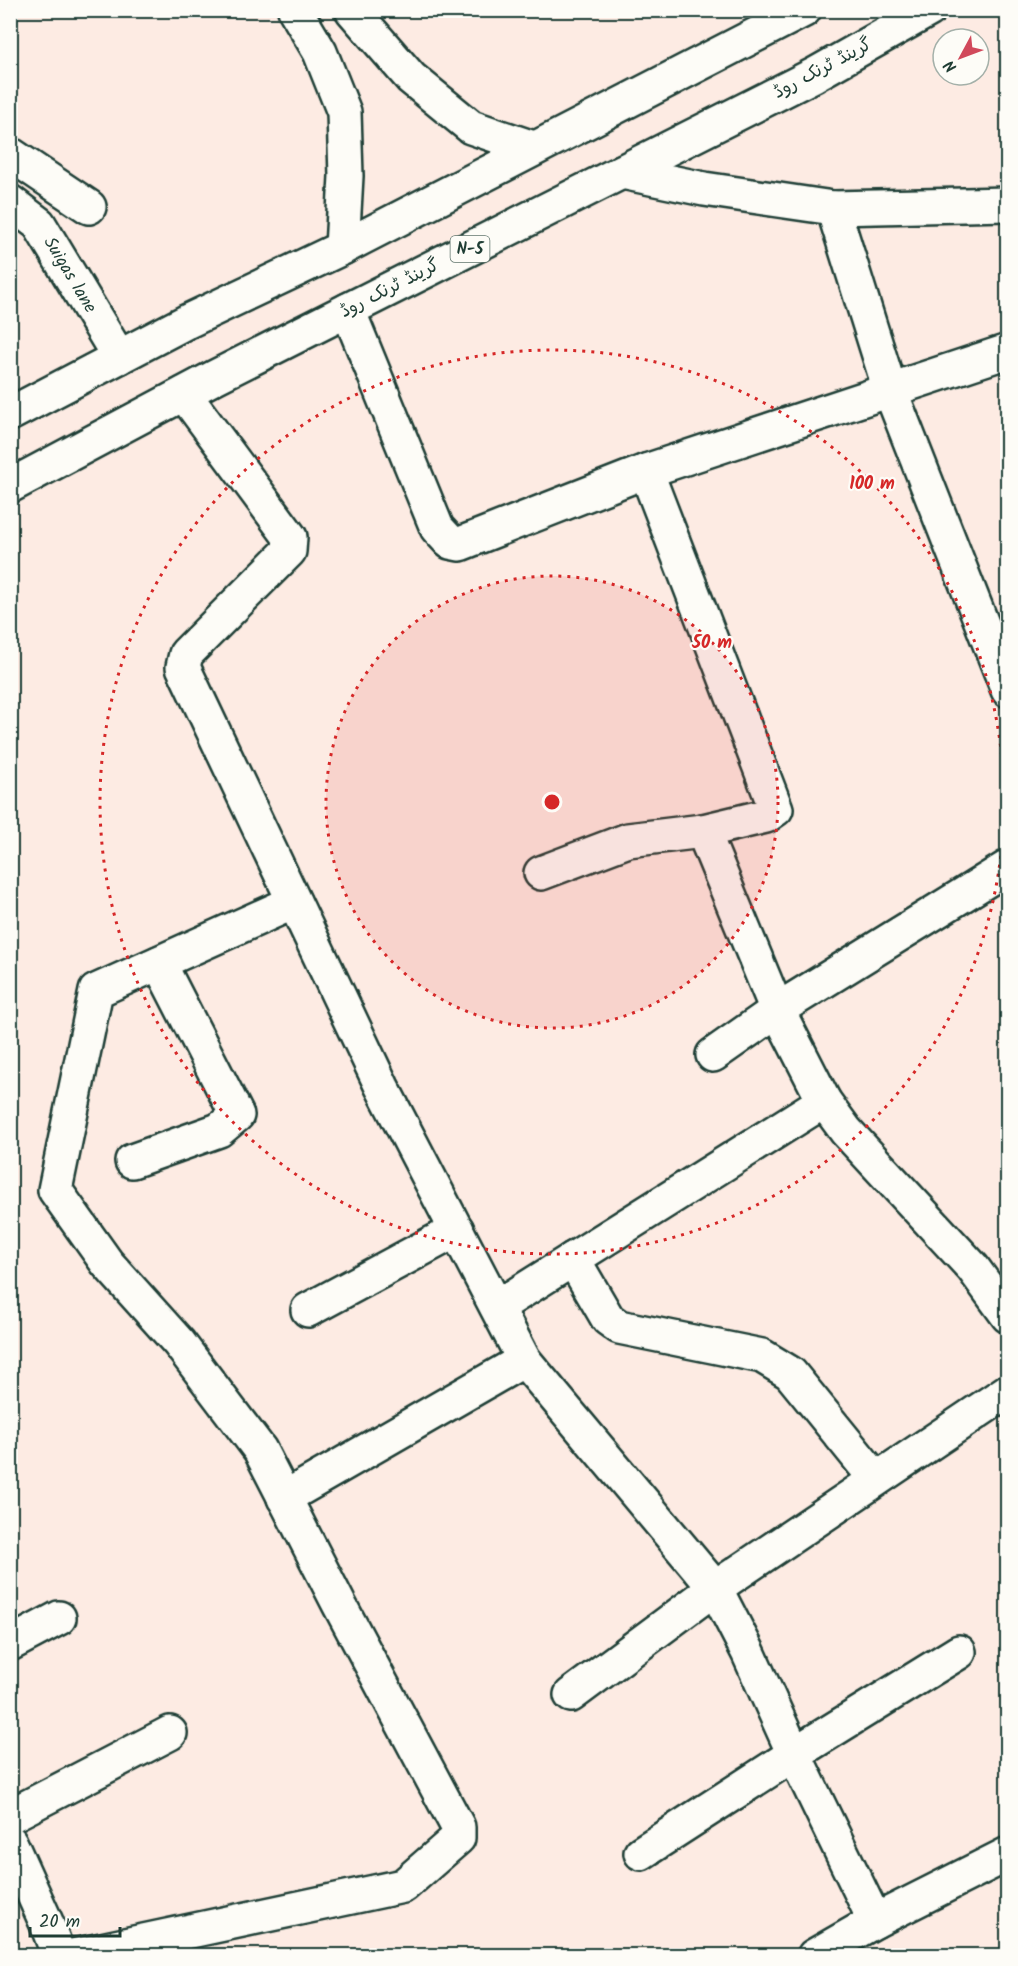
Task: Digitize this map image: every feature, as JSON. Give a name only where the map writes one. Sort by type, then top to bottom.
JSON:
[{"type":"main road","points":[[295,10],[320,52],[344,112],[346,176],[342,248]]},
{"type":"main road","points":[[352,10],[411,78],[471,126],[533,148]]},
{"type":"main road","points":[[10,414],[186,322],[342,248],[804,10]]},
{"type":"main road","name":"گرینڈ ٹرنک روڈ","points":[[10,486],[348,310],[814,75],[930,10]]},
{"type":"main road","points":[[10,154],[89,207]]},
{"type":"main road","points":[[622,172],[704,189],[833,208],[1008,204]]},
{"type":"main road","name":"Suigas lane","points":[[10,202],[39,224],[119,357]]},
{"type":"main road","points":[[833,208],[890,390],[1008,690]]},
{"type":"main road","points":[[348,310],[437,528],[450,542],[460,544],[646,471],[1008,351]]},
{"type":"main road","points":[[184,394],[290,537],[289,551],[186,654],[183,667],[382,1087],[524,1360],[715,1588],[748,1652],[794,1754],[875,1921]]},
{"type":"main road","points":[[541,873],[628,840],[704,831],[766,816],[776,809],[646,471]]},
{"type":"main road","points":[[704,831],[777,1010],[824,1101],[846,1131],[973,1268],[1008,1316]]},
{"type":"main road","points":[[713,1055],[777,1010],[1008,867]]},
{"type":"main road","points":[[73,1956],[403,1886],[458,1838],[458,1827],[260,1450],[179,1343],[107,1263],[55,1190],[96,992],[294,902]]},
{"type":"main road","points":[[132,1161],[219,1130],[237,1115],[159,963]]},
{"type":"main road","points":[[497,1307],[824,1101]]},
{"type":"main road","points":[[308,1310],[456,1230]]},
{"type":"main road","points":[[573,1259],[608,1319],[620,1327],[762,1356],[790,1373],[876,1479]]},
{"type":"main road","points":[[284,1498],[524,1360]]},
{"type":"main road","points":[[571,1695],[715,1588],[1008,1391]]},
{"type":"main road","points":[[10,1644],[59,1618]]},
{"type":"main road","points":[[641,1852],[959,1652]]},
{"type":"main road","points":[[10,1816],[170,1733]]},
{"type":"main road","points":[[10,1842],[46,1922],[58,1956]]},
{"type":"main road","points":[[814,1956],[875,1921],[1008,1854]]}]
